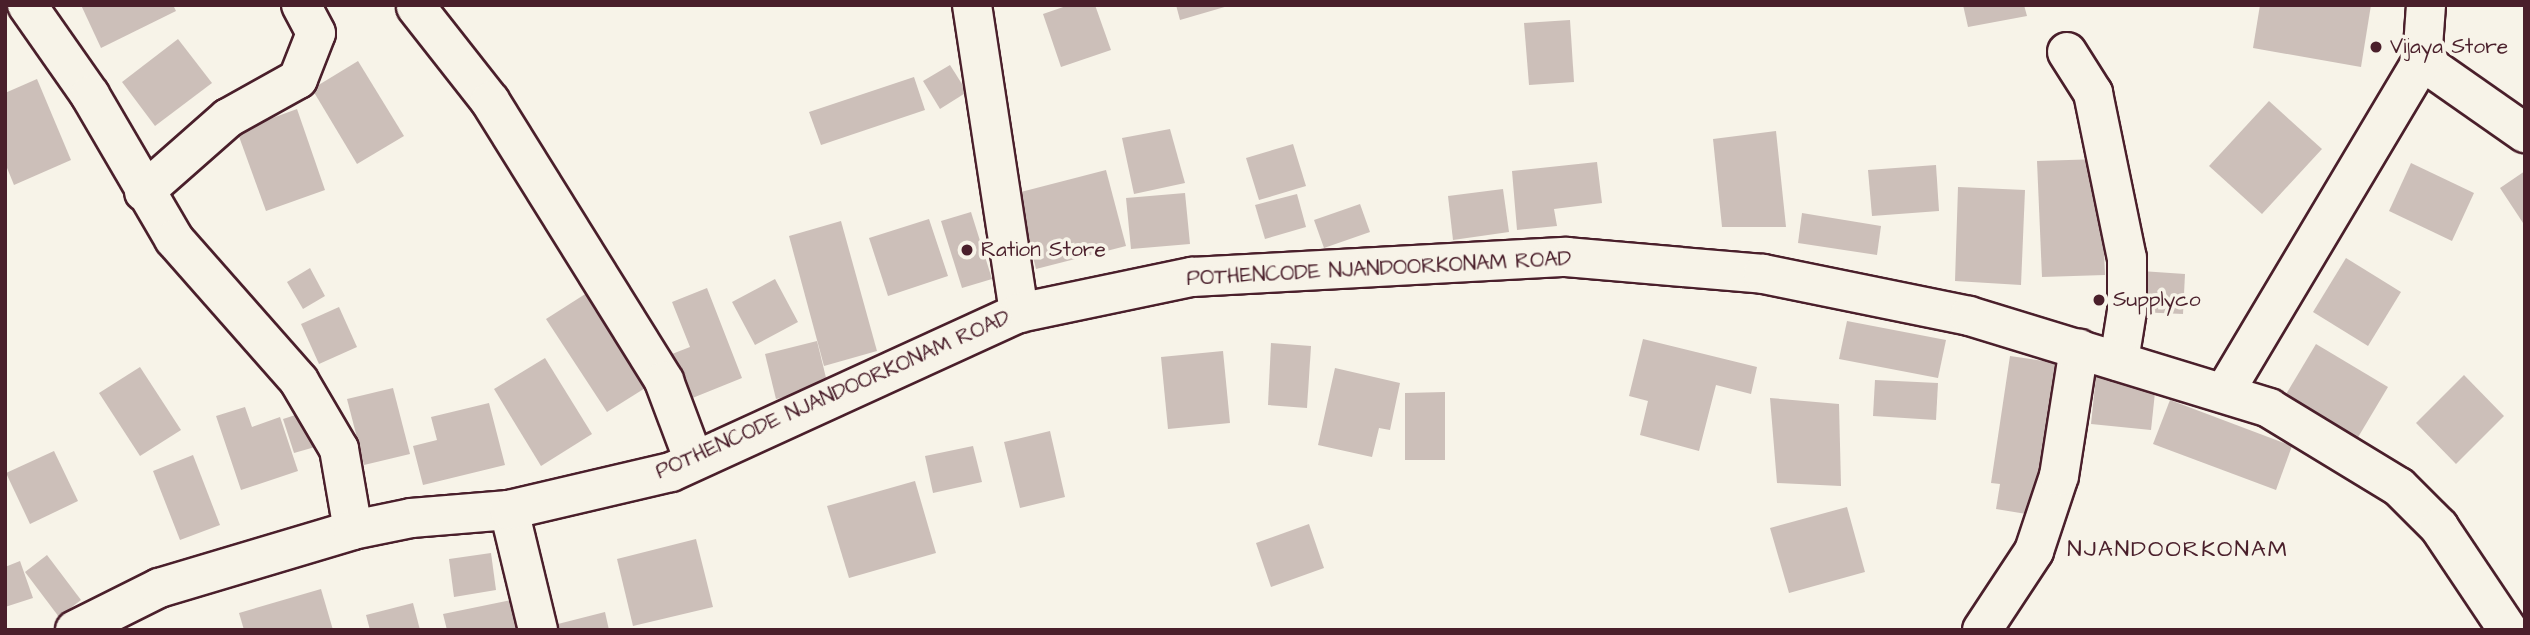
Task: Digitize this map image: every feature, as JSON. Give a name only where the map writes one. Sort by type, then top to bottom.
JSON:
[{"type":"main road","points":[[26,5],[90,95],[144,192],[174,239],[299,381],[339,449],[353,530]]},
{"type":"main road","points":[[144,192],[228,118],[299,79],[316,33],[301,5]]},
{"type":"main road","points":[[972,5],[1019,313]]},
{"type":"main road","points":[[2224,393],[2422,61],[2426,5]]},
{"type":"main road","points":[[416,6],[490,101],[664,381],[694,461]]},
{"type":"main road","points":[[2067,52],[2093,93],[2127,258],[2127,311],[2119,361]]},
{"type":"main road","points":[[2422,61],[2525,133]]},
{"type":"main road","name":"POTHENCODE NJANDOORKONAM ROAD","points":[[75,630],[159,588],[353,530],[411,518],[509,510],[671,472],[1019,313],[1192,277],[1566,257],[1763,274],[1969,316],[2269,408],[2399,488],[2439,527],[2508,630]]},
{"type":"main road","points":[[1982,630],[2034,551],[2059,476],[2079,349]]},
{"type":"main road","points":[[509,510],[538,630]]},
{"type":"building","points":[[81,5],[173,5],[176,11],[101,48]]},
{"type":"building","points":[[1069,5],[1095,5],[1111,50],[1061,67],[1043,14]]},
{"type":"building","points":[[1176,5],[1228,5],[1228,6],[1180,20]]},
{"type":"building","points":[[1963,5],[2024,5],[2027,16],[1968,27]]},
{"type":"building","points":[[2260,5],[2371,5],[2361,67],[2253,48]]},
{"type":"building","points":[[1570,20],[1574,82],[1529,85],[1524,23]]},
{"type":"building","points":[[178,39],[212,83],[155,126],[122,82]]},
{"type":"building","points":[[358,61],[404,136],[357,164],[312,89]]},
{"type":"building","points":[[950,65],[967,92],[940,109],[923,81]]},
{"type":"building","points":[[914,77],[925,110],[821,145],[809,112]]},
{"type":"building","points":[[37,79],[71,160],[14,185],[5,163],[5,93]]},
{"type":"building","points":[[2269,101],[2322,149],[2262,214],[2209,166]]},
{"type":"building","points":[[297,109],[325,190],[266,211],[237,131]]},
{"type":"building","points":[[1170,129],[1185,183],[1134,194],[1122,138]]},
{"type":"building","points":[[1776,131],[1786,227],[1722,227],[1713,139]]},
{"type":"building","points":[[1293,144],[1306,186],[1259,200],[1246,158]]},
{"type":"building","points":[[2100,159],[2105,275],[2042,277],[2037,161]]},
{"type":"building","points":[[1597,162],[1602,203],[1554,209],[1557,226],[1517,230],[1512,171]]},
{"type":"building","points":[[2411,163],[2474,193],[2452,241],[2389,211]]},
{"type":"building","points":[[1936,165],[1939,211],[1872,216],[1868,170]]},
{"type":"building","points":[[1106,170],[1126,246],[1036,269],[1017,193]]},
{"type":"building","points":[[2525,171],[2525,226],[2500,188]]},
{"type":"building","points":[[1958,187],[2025,190],[2021,285],[1955,281]]},
{"type":"building","points":[[1503,189],[1509,232],[1453,240],[1448,196]]},
{"type":"building","points":[[1185,193],[1190,244],[1131,249],[1126,198]]},
{"type":"building","points":[[1297,194],[1306,227],[1265,239],[1255,205]]},
{"type":"building","points":[[1360,204],[1370,232],[1324,248],[1314,220]]},
{"type":"building","name":"Ration Store","points":[[971,212],[992,279],[962,288],[941,221]]},
{"type":"building","points":[[1802,213],[1881,226],[1877,255],[1798,243]]},
{"type":"building","points":[[929,219],[948,276],[888,296],[869,238]]},
{"type":"building","points":[[841,221],[877,351],[824,366],[789,236]]},
{"type":"building","points":[[2346,258],[2401,292],[2368,346],[2313,312]]},
{"type":"building","points":[[310,268],[325,296],[303,309],[287,282]]},
{"type":"building","points":[[2141,271],[2185,274],[2183,314],[2138,312]]},
{"type":"building","points":[[775,279],[798,322],[755,345],[732,302]]},
{"type":"building","points":[[707,288],[742,378],[690,399],[672,354],[690,347],[672,302]]},
{"type":"building","points":[[590,291],[650,385],[607,412],[546,319]]},
{"type":"building","points":[[339,307],[357,347],[319,364],[301,324]]},
{"type":"building","points":[[1847,321],[1946,340],[1938,378],[1839,359]]},
{"type":"building","points":[[1643,339],[1757,367],[1751,394],[1716,385],[1699,451],[1640,435],[1648,401],[1629,396]]},
{"type":"building","points":[[817,341],[828,386],[776,399],[765,354]]},
{"type":"building","points":[[1271,343],[1311,346],[1307,408],[1268,405]]},
{"type":"building","points":[[2316,344],[2388,387],[2357,439],[2285,396]]},
{"type":"building","points":[[1223,351],[1230,423],[1168,429],[1161,357]]},
{"type":"building","points":[[2010,356],[2063,364],[2039,516],[1996,509],[2000,484],[1991,483]]},
{"type":"building","points":[[545,358],[592,434],[541,466],[494,389]]},
{"type":"building","points":[[140,367],[181,430],[140,456],[99,393]]},
{"type":"building","points":[[1335,368],[1400,383],[1390,430],[1379,428],[1372,457],[1318,445]]},
{"type":"building","points":[[2464,375],[2504,416],[2456,464],[2416,423]]},
{"type":"building","points":[[2096,376],[2156,383],[2151,430],[2091,424]]},
{"type":"building","points":[[1875,380],[1938,383],[1936,420],[1873,416]]},
{"type":"building","points":[[393,388],[410,454],[364,465],[347,399]]},
{"type":"building","points":[[1445,392],[1445,460],[1405,460],[1405,393]]},
{"type":"building","points":[[1770,398],[1839,404],[1841,486],[1777,483]]},
{"type":"building","points":[[2170,400],[2292,446],[2276,490],[2153,444]]},
{"type":"building","points":[[489,403],[505,465],[423,485],[413,446],[437,440],[431,417]]},
{"type":"building","points":[[245,407],[252,427],[280,417],[298,471],[241,490],[216,416]]},
{"type":"building","points":[[311,410],[322,445],[294,453],[283,419]]},
{"type":"building","points":[[1050,431],[1065,497],[1020,508],[1004,442]]},
{"type":"building","points":[[973,446],[982,482],[933,493],[925,456]]},
{"type":"building","points":[[54,451],[78,501],[30,524],[6,473]]},
{"type":"building","points":[[193,455],[220,525],[180,540],[153,471]]},
{"type":"building","points":[[915,481],[936,553],[849,578],[827,506]]},
{"type":"building","points":[[1847,507],[1865,572],[1789,593],[1770,528]]},
{"type":"building","points":[[1309,524],[1324,568],[1271,587],[1256,543]]},
{"type":"building","points":[[696,539],[713,607],[633,626],[617,559]]},
{"type":"building","points":[[491,553],[496,590],[454,597],[449,559]]},
{"type":"building","points":[[47,555],[81,600],[59,617],[25,572]]},
{"type":"building","points":[[20,561],[33,598],[5,607],[5,567]]},
{"type":"building","points":[[321,589],[333,630],[244,630],[239,613]]},
{"type":"building","points":[[516,599],[522,630],[447,630],[443,614]]},
{"type":"building","points":[[413,603],[420,630],[370,630],[366,615]]},
{"type":"building","points":[[605,612],[609,630],[551,630],[550,626]]},
{"type":"place","name":"Vijaya Store","points":[[2376,47]]},
{"type":"place","name":"Ration Store","points":[[967,250]]},
{"type":"place","name":"Supplyco","points":[[2099,300]]},
{"type":"district","name":"NJANDOORKONAM","points":[[2178,549]]}]
